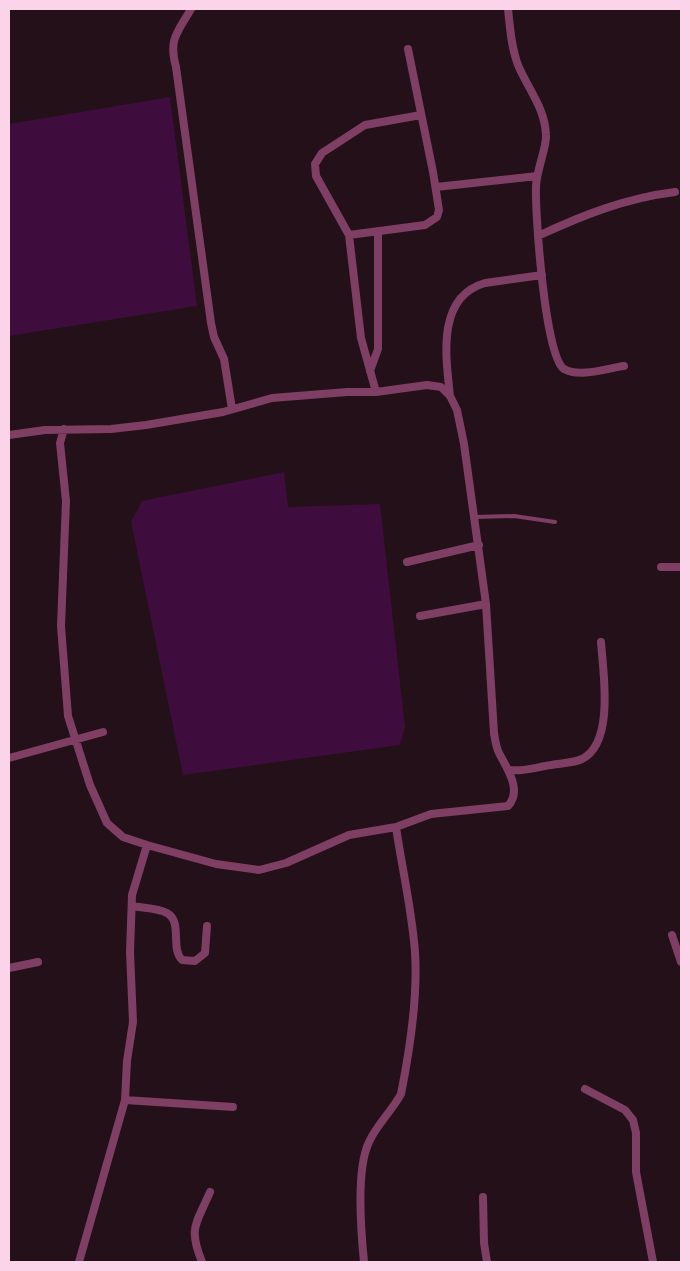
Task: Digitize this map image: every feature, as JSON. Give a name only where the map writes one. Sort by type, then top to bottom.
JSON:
[{"type":"street","points":[[191,9],[174,39],[172,53],[178,76],[211,323],[214,337],[224,359],[232,409]]},
{"type":"street","points":[[508,9],[513,48],[518,65],[535,96],[547,137],[537,176],[538,236],[542,275],[558,362],[563,368],[579,372],[624,366]]},
{"type":"street","points":[[349,235],[425,225],[434,220],[439,210],[408,49]]},
{"type":"street","points":[[376,392],[361,338],[349,235],[314,170],[317,158],[322,153],[365,125],[422,115]]},
{"type":"street","points":[[436,187],[537,176]]},
{"type":"street","points":[[538,236],[600,209],[634,198],[675,192]]},
{"type":"street","points":[[370,371],[378,349],[378,231]]},
{"type":"street","points":[[64,429],[60,443],[66,501],[60,626],[64,689],[75,740],[96,801],[107,823],[123,838],[223,865],[258,870],[286,863],[349,835],[396,827],[432,814],[508,806],[513,796],[510,770],[498,752],[494,733],[486,604],[479,545],[464,444],[457,410],[450,396],[445,344],[449,324],[461,298],[477,285],[542,275]]},
{"type":"street","points":[[9,435],[64,429],[128,427],[232,409],[272,398],[347,392],[376,392],[427,385],[441,388],[450,396]]},
{"type":"street","points":[[408,562],[479,545]]},
{"type":"street","points":[[661,567],[681,567]]},
{"type":"street","points":[[420,616],[486,604]]},
{"type":"street","points":[[510,770],[521,771],[577,760],[592,750],[602,727],[604,714],[600,642]]},
{"type":"street","points":[[9,758],[103,732]]},
{"type":"street","points":[[364,1262],[362,1174],[364,1152],[381,1122],[395,1106],[401,1094],[414,995],[415,954],[413,931],[396,827]]},
{"type":"street","points":[[79,1262],[125,1100],[127,1061],[133,1022],[130,952],[132,906],[134,889],[147,845]]},
{"type":"street","points":[[132,906],[166,912],[171,916],[175,929],[176,951],[182,960],[188,961],[202,958],[205,953],[208,926]]},
{"type":"street","points":[[672,935],[681,962]]},
{"type":"street","points":[[9,968],[38,962]]},
{"type":"street","points":[[585,1089],[625,1110],[633,1120],[636,1132],[636,1172],[653,1262]]},
{"type":"street","points":[[125,1100],[233,1107]]},
{"type":"street","points":[[202,1262],[195,1244],[194,1230],[210,1192]]},
{"type":"street","points":[[483,1197],[484,1242],[487,1262]]},
{"type":"lane","points":[[475,517],[514,516],[555,522]]},
{"type":"shaded area","points":[[170,97],[197,306],[9,336],[9,124]]},
{"type":"shaded area","points":[[284,472],[288,507],[380,504],[405,727],[400,745],[183,775],[131,522],[142,501]]}]
